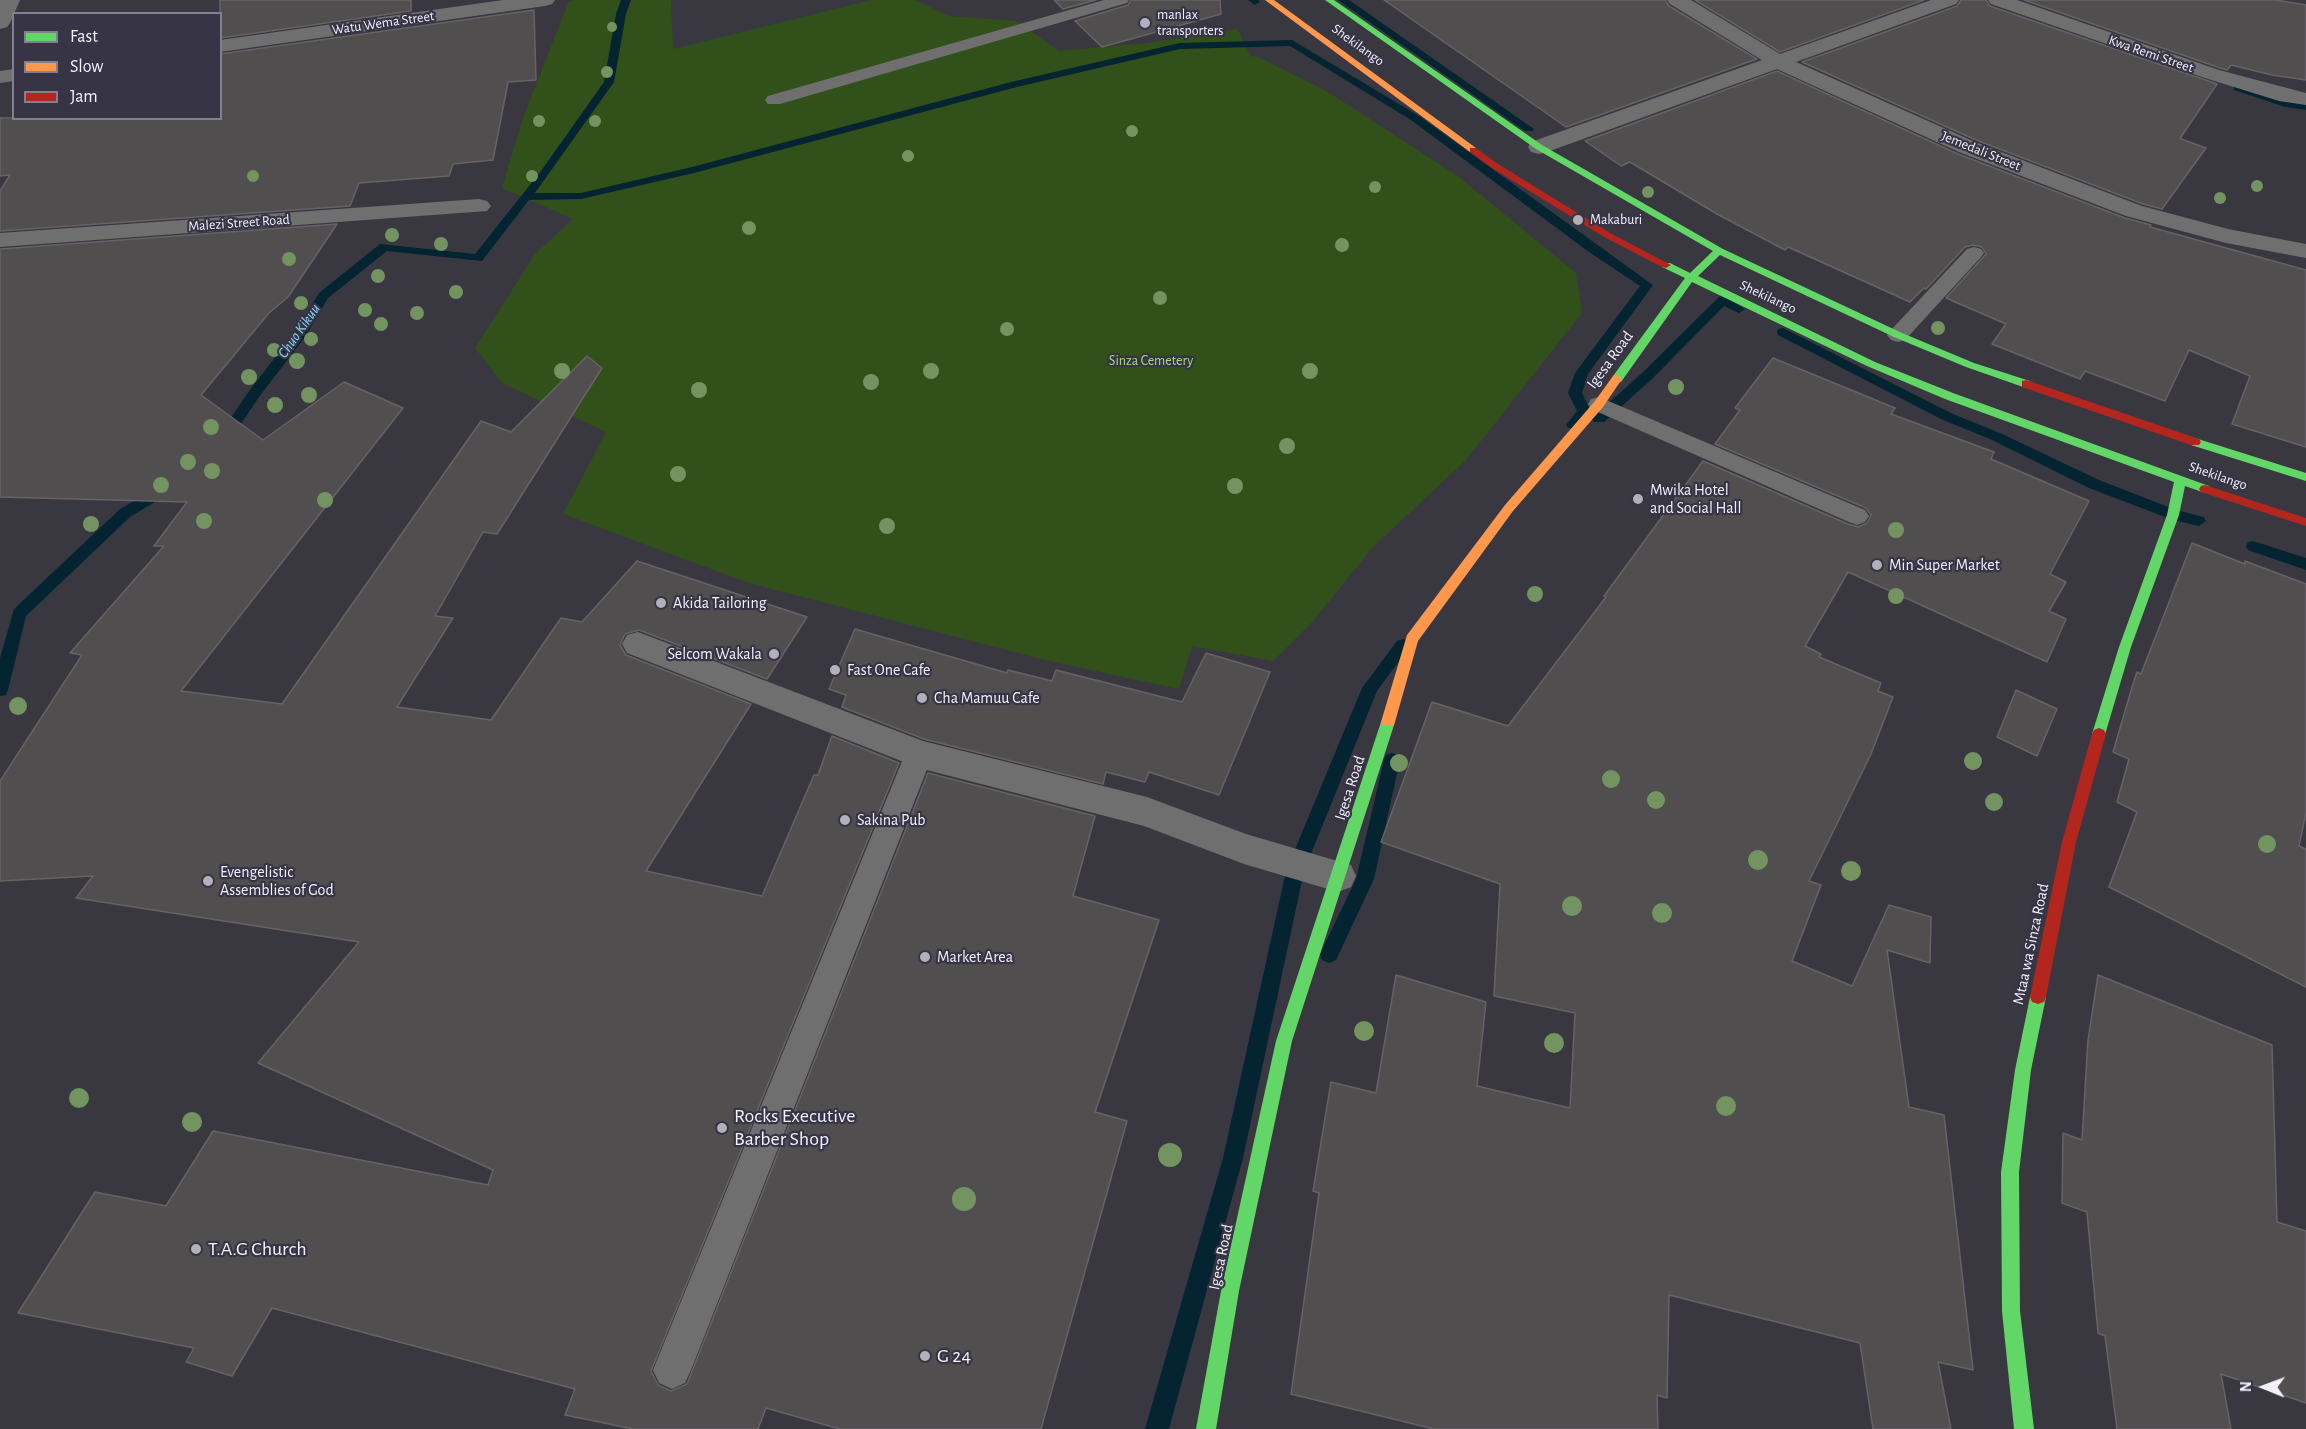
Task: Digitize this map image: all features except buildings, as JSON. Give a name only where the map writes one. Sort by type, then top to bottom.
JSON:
[{"type":"main road","name":"Shekilango","points":[[1269,0],[1495,166],[1609,236],[1690,278],[1871,364],[2045,433],[2180,481],[2306,522]]},
{"type":"main road","name":"Shekilango","points":[[1329,0],[1539,147],[1719,251],[1970,365],[2306,477]]},
{"type":"main road","name":"Igesa Road","points":[[1206,1429],[1230,1291],[1284,1041],[1397,695],[1412,639],[1509,508],[1599,404],[1690,278],[1719,251]]},
{"type":"main road","name":"Mtaa wa Sinza Road","points":[[2024,1429],[2011,1311],[2010,1172],[2023,1070],[2067,853],[2091,761],[2125,647],[2173,515],[2180,481]]},
{"type":"street","points":[[0,23],[10,0]]},
{"type":"street","name":"Watu Wema Street","points":[[222,46],[545,0]]},
{"type":"street","name":"Jemedali Street","points":[[1677,0],[1779,62],[1967,147],[2124,207],[2226,236],[2306,251]]},
{"type":"street","points":[[1539,147],[1948,0]]},
{"type":"street","name":"Kwa Remi Street","points":[[1998,0],[2212,74],[2287,96],[2306,99]]},
{"type":"street","name":"Malezi Street Road","points":[[0,240],[479,206]]},
{"type":"street","points":[[638,644],[919,754],[1147,812],[1244,849],[1338,876]]},
{"type":"lane","points":[[774,100],[1121,0]]},
{"type":"lane","points":[[1898,334],[1974,253]]},
{"type":"lane","points":[[1599,404],[1857,516]]},
{"type":"lane","points":[[672,1370],[919,754]]},
{"type":"green space","name":"Sinza Cemetery","points":[[671,0],[673,49],[871,0],[915,0],[949,16],[1016,21],[1059,51],[1147,43],[1238,29],[1250,56],[1258,57],[1328,92],[1459,177],[1576,273],[1582,313],[1466,460],[1373,547],[1314,620],[1273,661],[1192,646],[1179,689],[1045,660],[749,583],[563,514],[606,432],[502,383],[475,348],[535,254],[573,219],[502,188],[523,118],[569,1]]},
{"type":"waterway","name":"Chuo Kikuu","points":[[225,437],[254,394],[300,334],[323,296],[384,247],[478,258],[545,173],[609,82],[621,14],[626,0]]},
{"type":"waterway","points":[[1343,0],[1529,129]]},
{"type":"waterway","points":[[527,197],[581,196],[694,170],[1015,84],[1180,46],[1292,43],[1415,118],[1593,249],[1647,285],[1582,373],[1575,393],[1584,411],[1573,425]]},
{"type":"waterway","points":[[2238,88],[2289,105],[2306,107]]},
{"type":"waterway","points":[[1599,419],[1647,376],[1723,300],[1739,309]]},
{"type":"waterway","points":[[1783,332],[1948,417],[1995,436],[2094,484],[2173,515],[2199,521]]},
{"type":"waterway","name":"Chuo Kikuu","points":[[0,690],[19,613],[125,513],[163,490]]},
{"type":"waterway","points":[[2253,546],[2306,564]]},
{"type":"waterway","points":[[1157,1429],[1233,1158],[1295,871],[1370,688],[1403,645]]},
{"type":"waterway","points":[[1329,954],[1365,879],[1392,760]]},
{"type":"traffic: fast","points":[[1329,0],[1539,147],[1719,251],[1898,335],[1970,365],[2026,384]]},
{"type":"traffic: fast","points":[[1617,379],[1690,278],[1719,251]]},
{"type":"traffic: fast","points":[[1666,265],[1871,364],[1949,396],[2205,489]]},
{"type":"traffic: fast","points":[[2195,442],[2306,477]]},
{"type":"traffic: fast","points":[[2099,734],[2125,647],[2173,515],[2180,481]]},
{"type":"traffic: fast","points":[[1206,1429],[1230,1291],[1284,1041],[1388,722]]},
{"type":"traffic: fast","points":[[2024,1429],[2011,1311],[2010,1172],[2023,1070],[2038,997]]},
{"type":"traffic: slow","points":[[1269,0],[1473,150]]},
{"type":"traffic: slow","points":[[1388,722],[1412,639],[1509,508],[1599,404],[1617,379]]},
{"type":"traffic: jam","points":[[1473,150],[1609,236],[1666,265]]},
{"type":"traffic: jam","points":[[2026,384],[2195,442]]},
{"type":"traffic: jam","points":[[2205,489],[2306,522]]},
{"type":"traffic: jam","points":[[2038,997],[2069,842],[2099,734]]},
{"type":"place","name":"manlax transporters","points":[[1145,23]]},
{"type":"place","name":"Makaburi","points":[[1578,220]]},
{"type":"place","name":"Mwika Hotel and Social Hall","points":[[1638,499]]},
{"type":"place","name":"Min Super Market","points":[[1877,565]]},
{"type":"place","name":"Akida Tailoring","points":[[661,603]]},
{"type":"place","name":"Selcom Wakala","points":[[774,654]]},
{"type":"place","name":"Fast One Cafe","points":[[835,670]]},
{"type":"place","name":"Cha Mamuu Cafe","points":[[922,698]]},
{"type":"place","name":"Sakina Pub","points":[[845,820]]},
{"type":"place","name":"Evengelistic Assemblies of God","points":[[208,881]]},
{"type":"place","name":"Market Area","points":[[925,957]]},
{"type":"place","name":"Rocks Executive Barber Shop","points":[[722,1128]]},
{"type":"place","name":"T.A.G Church","points":[[196,1249]]},
{"type":"place","name":"G 24","points":[[925,1356]]}]
